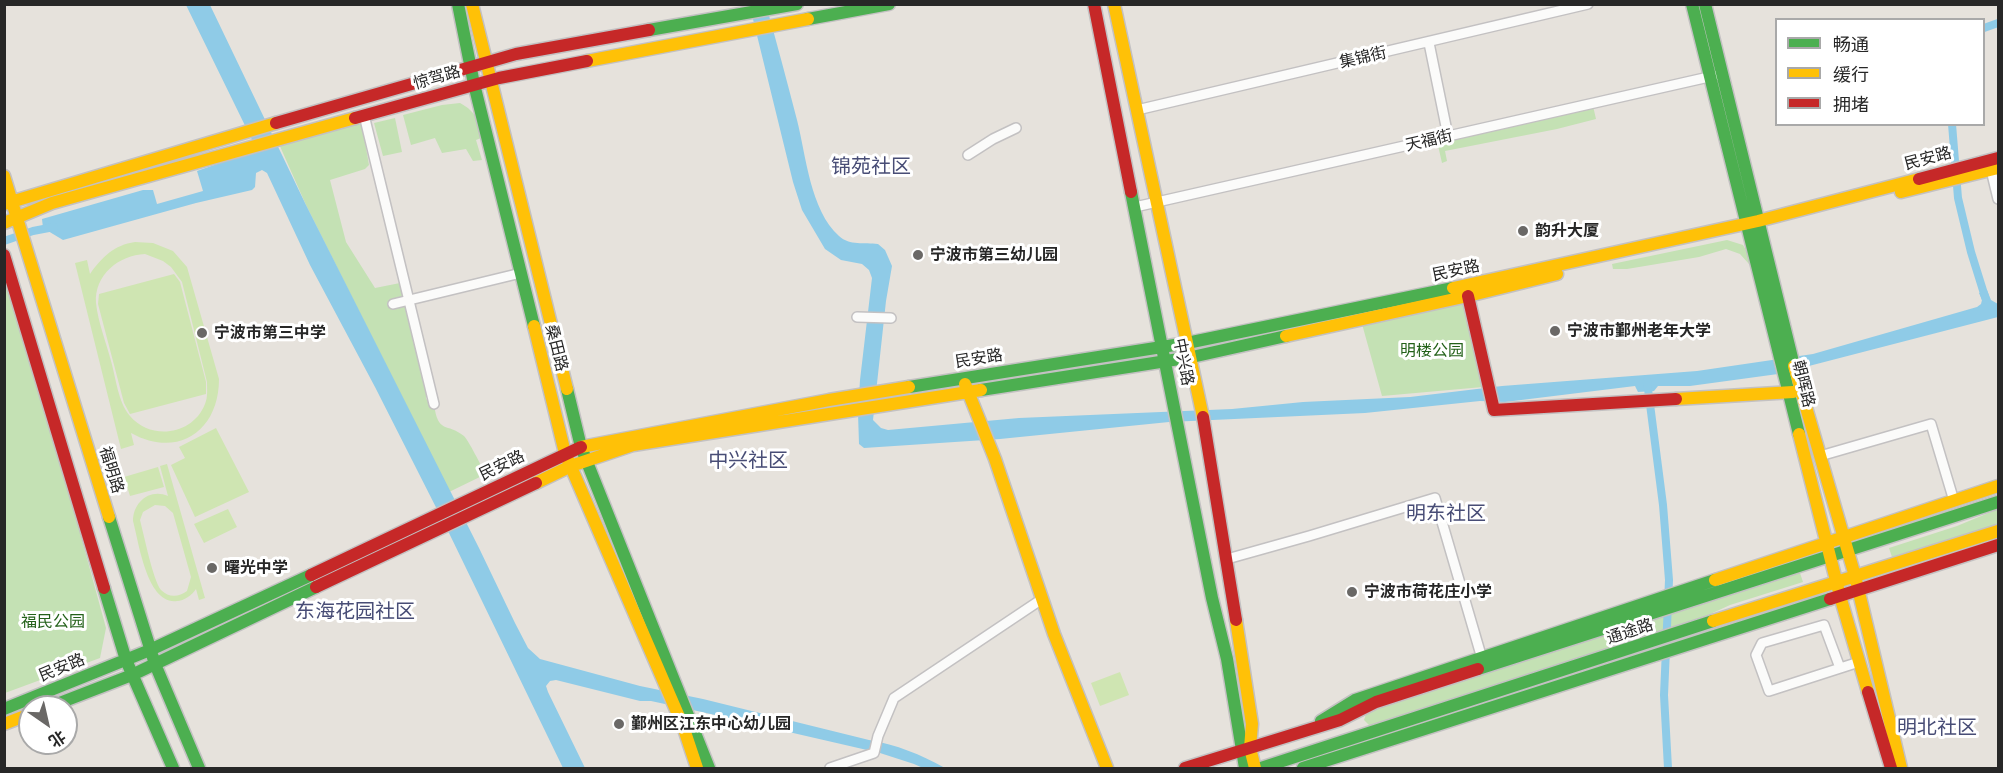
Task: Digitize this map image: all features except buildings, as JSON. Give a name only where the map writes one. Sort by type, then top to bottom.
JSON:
[{"type":"main road","name":"桑田路","points":[[458,4],[474,84],[565,453],[670,685]]},
{"type":"main road","name":"桑田路","points":[[472,4],[581,447],[670,685]]},
{"type":"main road","name":"惊驾路","points":[[8,202],[516,54],[797,4]]},
{"type":"main road","name":"惊驾路","points":[[12,221],[52,203],[490,80],[889,4]]},
{"type":"main road","name":"中兴路","points":[[1094,4],[1212,598],[1227,659],[1237,727],[1247,749],[1267,768]]},
{"type":"main road","name":"中兴路","points":[[1114,4],[1206,429],[1252,724],[1245,768]]},
{"type":"main road","name":"朝晖路","points":[[1692,4],[1716,76],[1752,225],[1778,352],[1820,456],[1848,550],[1901,768]]},
{"type":"main road","name":"朝晖路","points":[[1705,4],[1716,76]]},
{"type":"main road","name":"民安路","points":[[1972,170],[1998,158]]},
{"type":"main road","name":"民安路","points":[[78,696],[132,675],[464,510],[571,466],[633,445],[1190,357],[1468,296],[1972,170],[1995,169]]},
{"type":"main road","name":"福明路","points":[[4,176],[12,221],[26,251],[154,664],[200,768]]},
{"type":"main road","name":"朝晖路","points":[[1752,225],[1790,347],[1793,387],[1836,582],[1891,768]]},
{"type":"main road","name":"民安路","points":[[464,510],[565,453],[581,447],[883,391],[1187,343],[1752,225]]},
{"type":"main road","points":[[5,257],[126,660],[173,768]]},
{"type":"main road","points":[[4,283],[17,298]]},
{"type":"main road","points":[[1468,296],[1494,410],[1633,402],[1793,387]]},
{"type":"main road","points":[[963,378],[1077,696],[1107,768]]},
{"type":"main road","name":"通途路","points":[[1483,663],[1640,618],[1688,595],[1828,549],[1844,537],[1998,486]]},
{"type":"main road","name":"通途路","points":[[1828,549],[1848,550],[1998,502]]},
{"type":"main road","name":"民安路","points":[[4,709],[150,650],[426,528]]},
{"type":"main road","name":"通途路","points":[[1267,768],[1998,531]]},
{"type":"main road","name":"通途路","points":[[1303,768],[1998,545]]},
{"type":"main road","name":"通途路","points":[[1185,768],[1340,720],[1376,702],[1652,601],[1688,595]]},
{"type":"main road","points":[[670,685],[709,768]]},
{"type":"main road","points":[[687,725],[697,768]]},
{"type":"main road","name":"中兴路","points":[[1240,768],[1247,749]]},
{"type":"street","name":"集锦街","points":[[1137,110],[1588,4]]},
{"type":"street","points":[[1429,43],[1448,136]]},
{"type":"street","name":"天福街","points":[[1135,207],[1716,76]]},
{"type":"street","points":[[364,116],[434,404]]},
{"type":"street","points":[[968,156],[993,139],[1016,128]]},
{"type":"street","points":[[1995,169],[1998,199]]},
{"type":"street","points":[[393,303],[521,273]]},
{"type":"street","points":[[857,317],[891,318]]},
{"type":"street","points":[[1820,456],[1931,424],[1954,501]]},
{"type":"street","points":[[1227,559],[1435,498],[1483,663]]},
{"type":"street","points":[[830,768],[874,753],[878,736],[894,698],[1042,599]]},
{"type":"street","points":[[1840,668],[1824,625],[1762,643],[1756,655],[1769,691],[1859,662]]},
{"type":"green space","points":[[460,103],[470,110],[478,122],[481,138],[476,140],[482,160],[473,161],[466,149],[442,153],[435,138],[411,145],[403,115]]},
{"type":"green space","points":[[1593,106],[1596,119],[1445,151],[1447,161],[1442,163],[1437,141]]},
{"type":"green space","points":[[395,118],[402,152],[383,156],[374,123]]},
{"type":"green space","points":[[352,122],[362,125],[369,165],[365,169],[330,180],[346,242],[375,288],[400,283],[426,388],[426,399],[434,404],[441,424],[464,436],[486,474],[449,492],[306,205],[279,144]]},
{"type":"green space","points":[[1727,240],[1743,245],[1752,261],[1749,264],[1740,254],[1726,249],[1699,257],[1627,269],[1613,269],[1612,264]]},
{"type":"green space","points":[[153,243],[173,251],[187,267],[219,379],[212,413],[204,426],[193,435],[179,441],[165,443],[148,440],[131,433],[134,445],[121,449],[75,263],[87,260],[90,274],[109,253],[128,244]],"holes":[[[145,254],[171,267],[182,282],[207,382],[207,399],[199,414],[182,428],[171,431],[149,429],[139,424],[126,410],[118,390],[96,303],[99,284],[110,268],[135,255]]]},
{"type":"green space","points":[[174,274],[180,282],[206,382],[206,394],[130,414],[124,403],[98,304],[99,294]]},
{"type":"green space","name":"福民公园","points":[[4,285],[16,298],[106,628],[100,658],[5,693]]},
{"type":"green space","name":"明楼公园","points":[[1464,301],[1483,387],[1382,396],[1362,324]]},
{"type":"green space","points":[[216,428],[249,492],[195,517],[171,465],[185,458],[179,447]]},
{"type":"green space","points":[[167,464],[205,598],[199,600],[196,589],[182,600],[167,600],[158,593],[146,571],[133,521],[136,508],[144,498],[155,494],[168,496],[160,466]],"holes":[[[155,505],[165,506],[173,513],[191,577],[187,591],[177,595],[167,594],[158,585],[140,520],[143,512]]]},
{"type":"green space","points":[[158,467],[164,487],[130,496],[124,477]]},
{"type":"green space","points":[[228,509],[237,527],[204,543],[194,524]]},
{"type":"green space","points":[[1998,509],[1998,524],[1892,557],[1889,548],[1957,526]]},
{"type":"green space","points":[[1800,573],[1803,582],[1730,605],[1693,622],[1370,726],[1364,720],[1366,714],[1373,710]]},
{"type":"green space","points":[[1120,672],[1129,695],[1100,706],[1091,683]]},
{"type":"water","points":[[186,5],[210,5],[306,205],[528,648],[540,659],[640,686],[899,747],[945,768],[923,768],[880,753],[702,712],[651,701],[640,701],[556,680],[550,681],[546,686],[585,768],[563,768],[449,533],[310,265],[267,173],[262,170],[256,173],[255,187],[252,190],[63,240],[43,228],[42,219],[143,190],[153,190],[157,204],[203,191],[197,171],[257,150]]},
{"type":"water","points":[[743,5],[766,5],[797,120],[810,181],[821,212],[829,225],[843,239],[878,244],[885,250],[892,266],[873,420],[881,428],[888,430],[1019,418],[1232,409],[1303,402],[1410,397],[1502,386],[1697,371],[1813,354],[1977,307],[1982,300],[1979,293],[1987,290],[1991,300],[1998,304],[1998,317],[1778,374],[1690,386],[1658,386],[1654,391],[1638,392],[1635,386],[1505,402],[1480,401],[1365,413],[1169,422],[1000,439],[864,448],[859,444],[858,413],[872,278],[869,270],[862,264],[841,260],[825,249],[802,210],[751,11]]},
{"type":"waterway","points":[[1985,28],[1998,23]]},
{"type":"waterway","points":[[1952,126],[1958,198],[1986,300]]},
{"type":"waterway","points":[[4,241],[33,231],[54,227]]},
{"type":"waterway","points":[[1647,381],[1663,505],[1669,580],[1664,695],[1668,768]]},
{"type":"traffic: fast","points":[[458,4],[474,84],[534,326]]},
{"type":"traffic: fast","points":[[649,30],[797,4]]},
{"type":"traffic: fast","points":[[808,19],[889,4]]},
{"type":"traffic: fast","points":[[1692,4],[1799,434]]},
{"type":"traffic: fast","points":[[1705,4],[1794,366]]},
{"type":"traffic: fast","points":[[1131,192],[1212,598],[1227,659],[1245,768]]},
{"type":"traffic: fast","points":[[909,387],[1187,343],[1453,288]]},
{"type":"traffic: fast","points":[[981,390],[1192,357],[1286,336]]},
{"type":"traffic: fast","points":[[567,389],[581,447],[709,768]]},
{"type":"traffic: fast","points":[[1478,669],[1998,502]]},
{"type":"traffic: fast","points":[[109,517],[155,664],[199,768]]},
{"type":"traffic: fast","points":[[4,709],[150,650],[311,575]]},
{"type":"traffic: fast","points":[[1321,721],[1355,700],[1715,580]]},
{"type":"traffic: fast","points":[[78,696],[132,675],[316,587]]},
{"type":"traffic: fast","points":[[104,588],[126,660],[173,768]]},
{"type":"traffic: fast","points":[[1303,768],[1830,599]]},
{"type":"traffic: fast","points":[[1261,768],[1713,621]]},
{"type":"traffic: slow","points":[[472,4],[567,389]]},
{"type":"traffic: slow","points":[[1114,4],[1203,417]]},
{"type":"traffic: slow","points":[[587,61],[808,19]]},
{"type":"traffic: slow","points":[[4,223],[52,203],[355,118]]},
{"type":"traffic: slow","points":[[4,204],[276,123]]},
{"type":"traffic: slow","points":[[1901,192],[1998,168]]},
{"type":"traffic: slow","points":[[4,176],[109,517]]},
{"type":"traffic: slow","points":[[1453,288],[1758,221],[1919,179]]},
{"type":"traffic: slow","points":[[1286,336],[1557,274]]},
{"type":"traffic: slow","points":[[534,326],[565,453],[683,726],[697,768]]},
{"type":"traffic: slow","points":[[1794,366],[1855,576],[1901,768]]},
{"type":"traffic: slow","points":[[965,384],[995,459],[1054,634],[1107,768]]},
{"type":"traffic: slow","points":[[581,447],[909,387]]},
{"type":"traffic: slow","points":[[536,483],[571,466],[633,445],[981,390]]},
{"type":"traffic: slow","points":[[1676,399],[1793,392]]},
{"type":"traffic: slow","points":[[1799,434],[1840,596],[1868,692]]},
{"type":"traffic: slow","points":[[1715,580],[1998,486]]},
{"type":"traffic: slow","points":[[1713,621],[1998,531]]},
{"type":"traffic: slow","points":[[1236,620],[1252,724],[1250,748],[1255,768]]},
{"type":"traffic: slow","points":[[4,724],[18,719]]},
{"type":"traffic: jam","points":[[1094,4],[1131,192]]},
{"type":"traffic: jam","points":[[276,123],[516,54],[649,30]]},
{"type":"traffic: jam","points":[[355,118],[499,78],[587,61]]},
{"type":"traffic: jam","points":[[1919,179],[1998,158]]},
{"type":"traffic: jam","points":[[4,255],[104,588]]},
{"type":"traffic: jam","points":[[1468,296],[1494,410],[1676,399]]},
{"type":"traffic: jam","points":[[1203,417],[1236,620]]},
{"type":"traffic: jam","points":[[311,575],[581,447]]},
{"type":"traffic: jam","points":[[316,587],[536,483]]},
{"type":"traffic: jam","points":[[1830,599],[1998,545]]},
{"type":"traffic: jam","points":[[1185,768],[1340,720],[1376,702],[1478,669]]},
{"type":"traffic: jam","points":[[1868,692],[1891,768]]},
{"type":"place","name":"韵升大厦","points":[[1523,231]]},
{"type":"place","name":"宁波市第三幼儿园","points":[[918,255]]},
{"type":"place","name":"宁波市鄞州老年大学","points":[[1555,331]]},
{"type":"place","name":"宁波市第三中学","points":[[202,333]]},
{"type":"place","name":"曙光中学","points":[[212,568]]},
{"type":"place","name":"宁波市荷花庄小学","points":[[1352,592]]},
{"type":"place","name":"鄞州区江东中心幼儿园","points":[[619,724]]},
{"type":"district","name":"锦苑社区","points":[[871,167]]},
{"type":"district","name":"中兴社区","points":[[748,461]]},
{"type":"district","name":"明东社区","points":[[1446,514]]},
{"type":"district","name":"东海花园社区","points":[[355,612]]},
{"type":"district","name":"明北社区","points":[[1937,728]]}]
